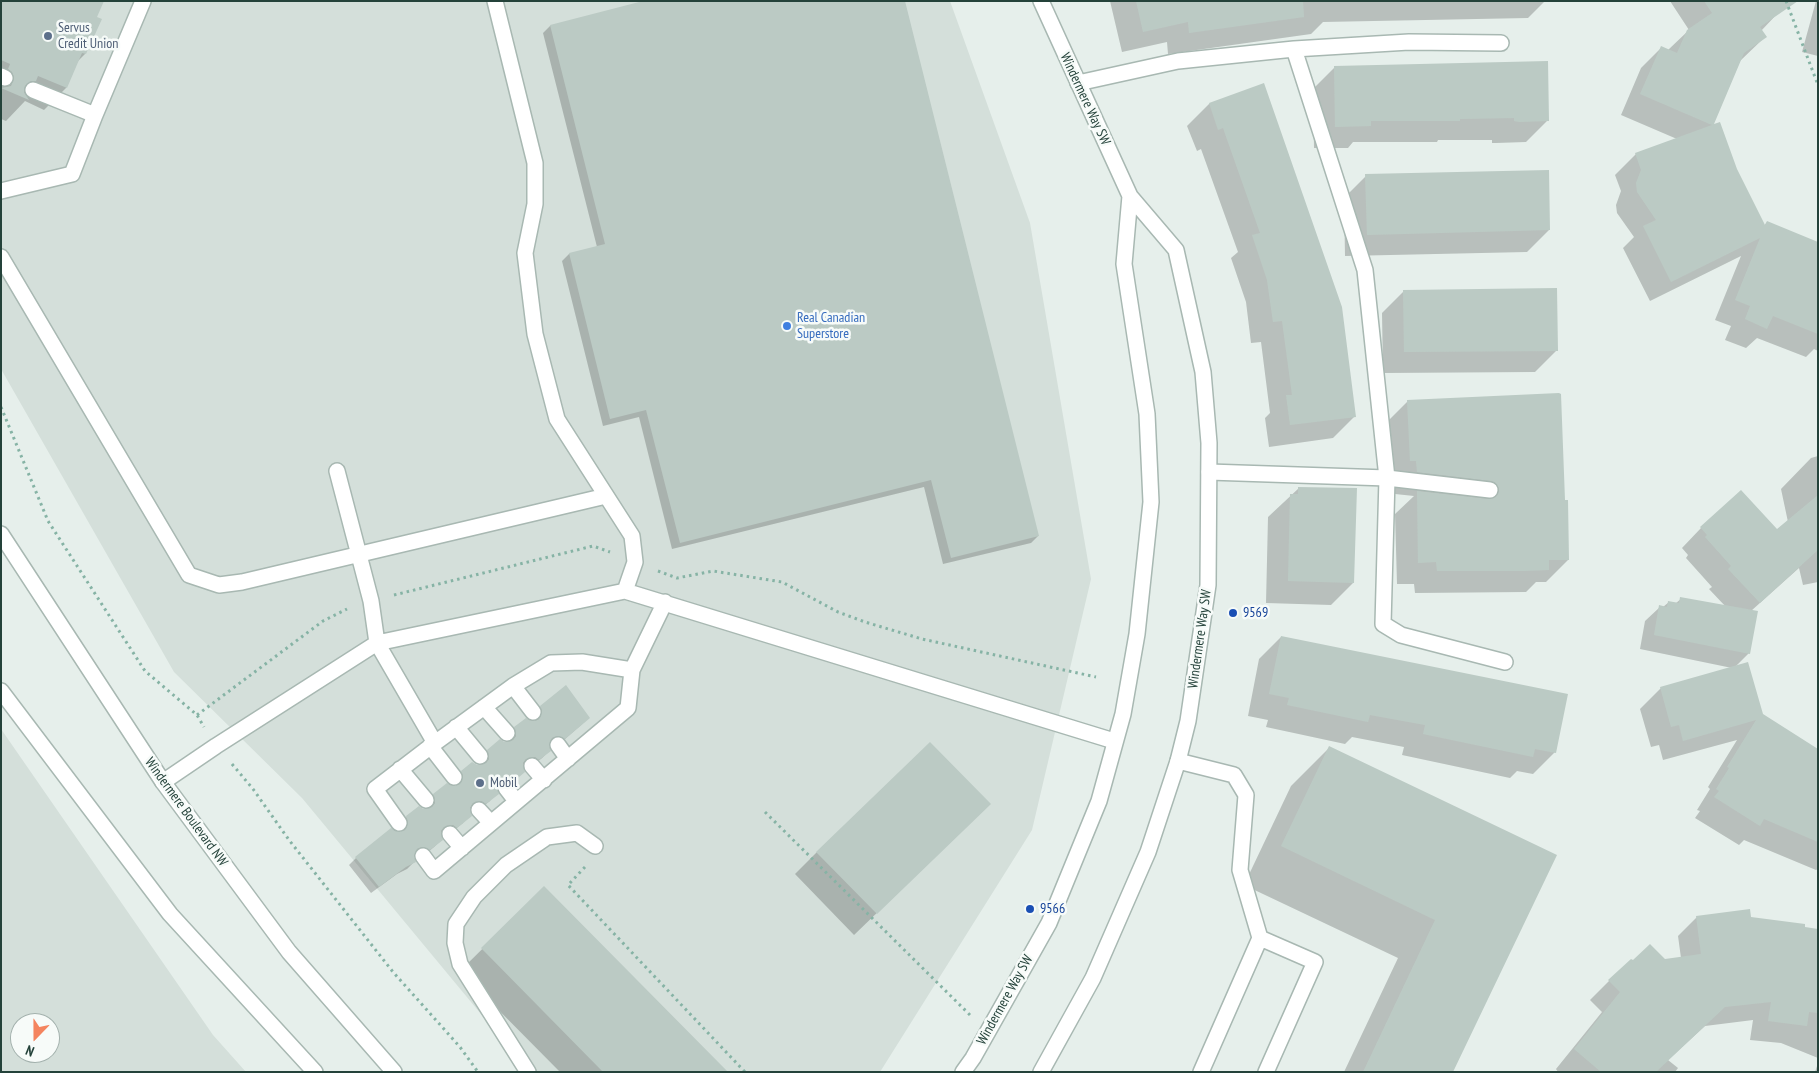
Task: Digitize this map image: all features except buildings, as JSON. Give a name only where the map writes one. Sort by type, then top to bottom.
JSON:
[{"type":"street","points":[[1,191],[72,174],[143,1]]},
{"type":"street","points":[[495,1],[535,163],[535,204],[524,253],[535,334],[557,419],[632,536],[635,562],[625,591]]},
{"type":"street","name":"Windermere Way SW","points":[[1041,1],[1130,196],[1176,250],[1203,372],[1209,443],[1208,585],[1190,712],[1178,761],[1148,852],[1093,978],[1041,1072]]},
{"type":"street","points":[[1078,83],[1178,61],[1294,49],[1409,42],[1501,44]]},
{"type":"street","points":[[1294,49],[1365,270],[1387,478],[1383,624],[1401,635],[1505,662]]},
{"type":"street","points":[[33,90],[95,115]]},
{"type":"street","name":"Windermere Way SW","points":[[963,1072],[973,1058],[1049,923],[1099,801],[1122,714],[1138,634],[1152,502],[1147,414],[1124,264],[1130,196]]},
{"type":"street","points":[[1,257],[189,574],[219,585],[242,582],[606,496]]},
{"type":"street","points":[[337,471],[370,601],[377,643],[432,744],[454,777]]},
{"type":"street","points":[[1209,472],[1387,478],[1490,490]]},
{"type":"street","name":"Windermere Boulevard NW","points":[[1,534],[163,782],[289,952],[394,1072]]},
{"type":"street","points":[[163,782],[377,643],[625,591],[1114,740]]},
{"type":"street","points":[[423,856],[434,871],[628,708],[632,670],[665,602]]},
{"type":"street","points":[[398,822],[375,789],[432,744],[513,686],[551,663],[582,662],[632,670]]},
{"type":"street","points":[[513,686],[533,712]]},
{"type":"street","points":[[1,691],[170,914],[315,1072]]},
{"type":"street","points":[[484,707],[507,733]]},
{"type":"street","points":[[456,727],[480,756]]},
{"type":"street","points":[[558,745],[568,759]]},
{"type":"street","points":[[1178,761],[1234,775],[1246,795],[1240,870],[1260,938],[1201,1072]]},
{"type":"street","points":[[532,766],[544,780]]},
{"type":"street","points":[[400,769],[426,800]]},
{"type":"street","points":[[506,788],[516,801]]},
{"type":"street","points":[[479,810],[491,823]]},
{"type":"street","points":[[528,1072],[460,964],[455,943],[456,924],[474,897],[506,866],[547,837],[577,833],[595,846]]},
{"type":"street","points":[[450,834],[462,848]]},
{"type":"street","points":[[1260,938],[1315,962],[1266,1072]]},
{"type":"path","points":[[1786,1],[1818,86]]},
{"type":"path","points":[[765,812],[988,1032]]},
{"type":"path","points":[[586,866],[568,885],[745,1072]]},
{"type":"shaded area","points":[[1,1],[950,1],[1030,223],[1091,579],[1032,830],[880,1072],[529,1072],[302,798],[174,672],[1,369]]},
{"type":"shaded area","points":[[1,729],[213,1035],[246,1072],[1,1072]]},
{"type":"place","name":"Servus Credit Union","points":[[48,36]]},
{"type":"place","name":"Real Canadian Superstore","points":[[787,326]]},
{"type":"place","name":"9569","points":[[1233,613]]},
{"type":"place","name":"Mobil","points":[[480,783]]},
{"type":"place","name":"9566","points":[[1030,909]]}]
